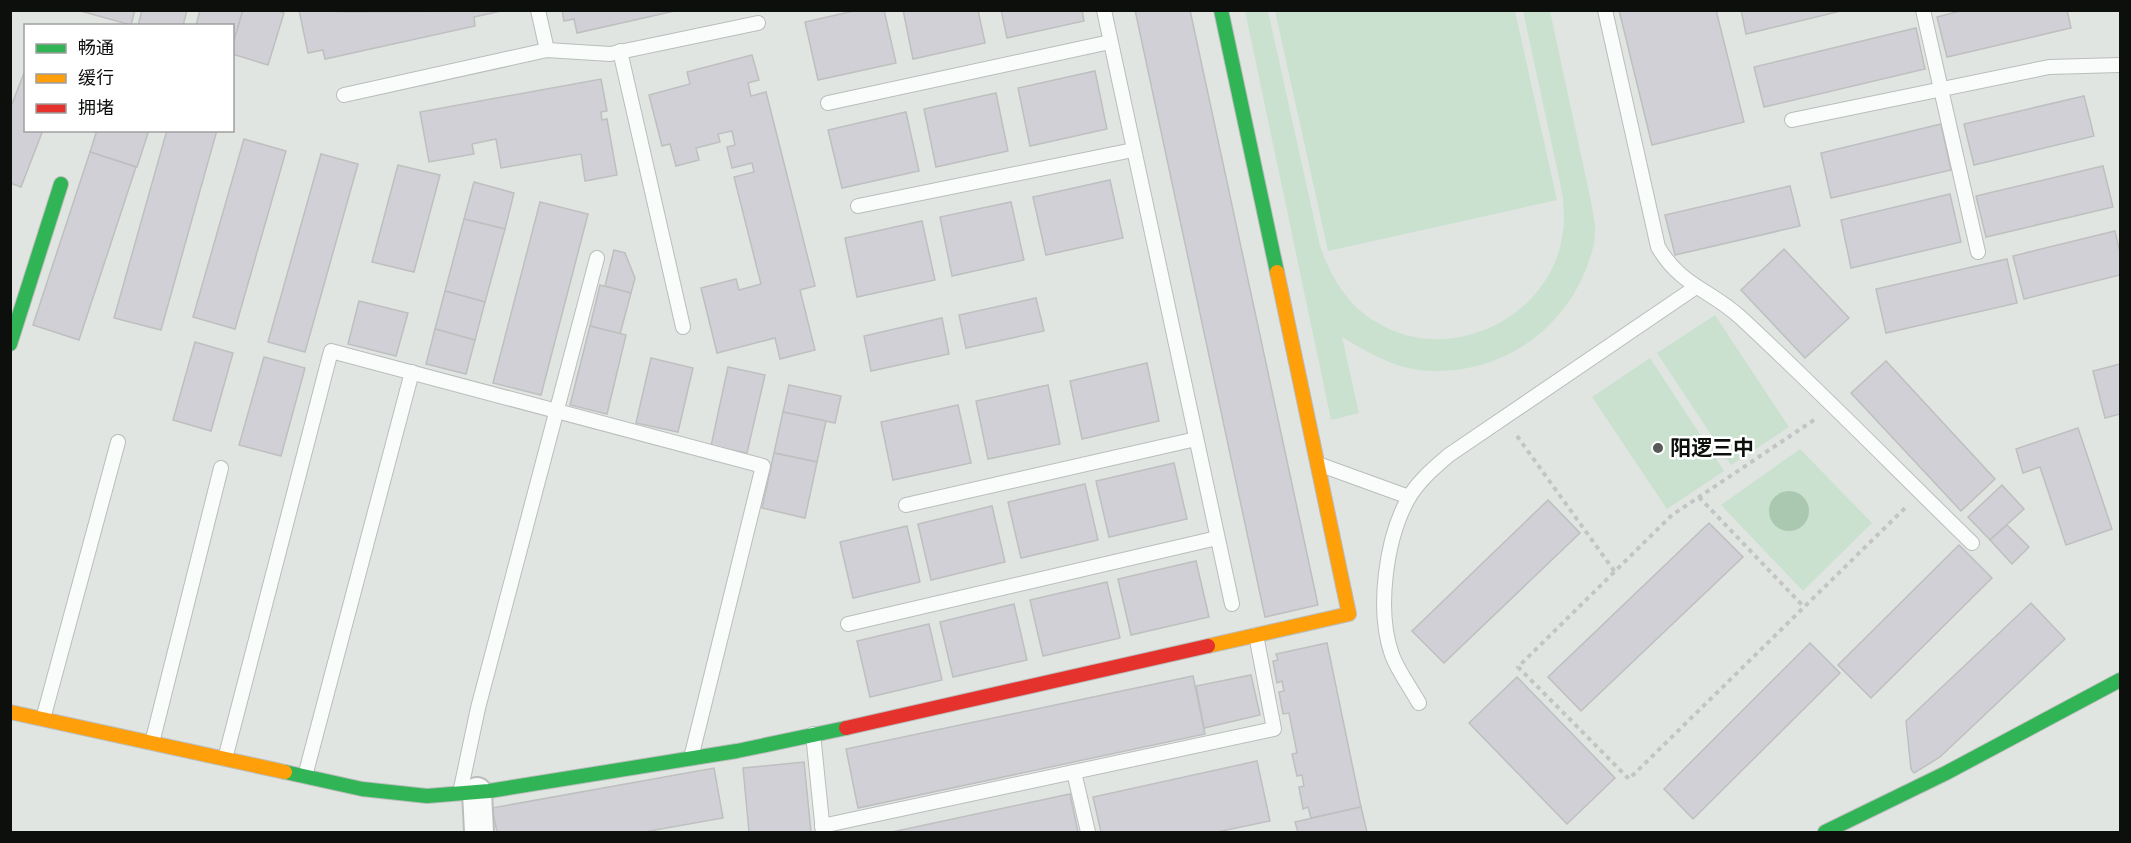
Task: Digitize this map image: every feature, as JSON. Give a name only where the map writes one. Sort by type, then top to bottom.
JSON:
[{"type":"street","points":[[10,712],[362,789],[427,796],[469,792],[737,751],[1349,614],[1221,10]]},
{"type":"street","points":[[10,344],[61,184]]},
{"type":"street","points":[[1825,832],[1946,774],[2078,701],[2121,680]]},
{"type":"street","points":[[469,792],[479,832]]},
{"type":"lane","points":[[538,10],[547,50]]},
{"type":"lane","points":[[1104,10],[1232,604]]},
{"type":"lane","points":[[1605,10],[1658,247],[1668,264],[1681,277],[1738,315],[1972,543]]},
{"type":"lane","points":[[1923,10],[1978,252]]},
{"type":"lane","points":[[344,95],[547,50],[610,54],[758,23]]},
{"type":"lane","points":[[828,103],[1110,42]]},
{"type":"lane","points":[[620,51],[683,327]]},
{"type":"lane","points":[[1792,120],[2049,67],[2121,65]]},
{"type":"lane","points":[[858,206],[1133,150]]},
{"type":"lane","points":[[469,792],[478,708],[597,258]]},
{"type":"lane","points":[[1419,703],[1392,656],[1385,617],[1385,593],[1391,544],[1398,520],[1409,497],[1434,468],[1696,287]]},
{"type":"lane","points":[[225,759],[331,351],[763,466],[691,758]]},
{"type":"lane","points":[[305,777],[412,372]]},
{"type":"lane","points":[[906,505],[1196,439]]},
{"type":"lane","points":[[43,719],[118,442]]},
{"type":"lane","points":[[1317,464],[1409,497]]},
{"type":"lane","points":[[152,743],[221,468]]},
{"type":"lane","points":[[848,624],[1217,538]]},
{"type":"lane","points":[[813,734],[822,829],[1274,729],[1256,635]]},
{"type":"lane","points":[[1074,772],[1088,832]]},
{"type":"path","points":[[1833,408],[1672,515],[1518,667],[1629,779],[1920,492]]},
{"type":"path","points":[[1504,418],[1615,572]]},
{"type":"path","points":[[1700,497],[1804,607]]},
{"type":"shaded area","points":[[1245,11],[1268,11],[1320,246],[1329,269],[1348,299],[1376,322],[1404,334],[1433,339],[1462,337],[1490,328],[1515,313],[1537,292],[1553,267],[1563,232],[1563,198],[1523,11],[1550,11],[1592,206],[1595,230],[1591,256],[1574,294],[1558,316],[1539,335],[1517,350],[1493,361],[1467,368],[1440,371],[1413,369],[1394,364],[1342,337],[1359,413],[1331,420]]},
{"type":"shaded area","points":[[1275,11],[1515,11],[1557,200],[1328,251]]},
{"type":"shaded area","points":[[1715,315],[1789,427],[1731,465],[1657,353]]},
{"type":"shaded area","points":[[1650,358],[1724,471],[1667,509],[1592,397]]},
{"type":"shaded area","points":[[1800,449],[1872,523],[1803,591],[1721,505]]},
{"type":"shaded area","points":[[1789,491],[1803,497],[1809,511],[1803,525],[1789,531],[1775,525],[1769,511],[1775,497]]},
{"type":"building","points":[[77,10],[135,10],[131,24]]},
{"type":"building","points":[[142,10],[187,10],[184,24],[138,24]]},
{"type":"building","points":[[200,10],[243,10],[234,40],[234,24],[196,24]]},
{"type":"building","points":[[243,10],[276,10],[284,13],[268,65],[234,55],[234,40]]},
{"type":"building","points":[[299,10],[501,11],[474,17],[475,26],[325,59],[323,50],[308,53]]},
{"type":"building","points":[[562,10],[679,10],[577,33],[574,19],[564,21]]},
{"type":"building","points":[[858,10],[884,10],[896,63],[818,80],[805,22]]},
{"type":"building","points":[[903,10],[978,10],[985,43],[913,59]]},
{"type":"building","points":[[1001,10],[1082,10],[1084,21],[1007,38]]},
{"type":"building","points":[[1135,10],[1190,10],[1318,605],[1265,617]]},
{"type":"building","points":[[1619,10],[1716,10],[1744,122],[1652,145]]},
{"type":"building","points":[[1741,10],[1845,10],[1746,34]]},
{"type":"building","points":[[1964,10],[2067,10],[2071,28],[1947,57],[1937,17]]},
{"type":"building","points":[[1916,28],[1925,69],[1764,107],[1754,67]]},
{"type":"building","points":[[752,55],[759,80],[748,83],[751,96],[766,92],[815,286],[800,290],[815,350],[780,359],[775,338],[717,353],[701,288],[736,279],[739,290],[761,284],[734,177],[754,172],[752,163],[732,168],[727,147],[735,145],[732,131],[718,134],[720,142],[696,148],[699,160],[676,166],[670,144],[662,146],[649,95],[690,84],[687,72]]},
{"type":"building","points":[[1095,71],[1107,129],[1030,146],[1018,88]]},
{"type":"building","points":[[24,73],[24,132],[42,132],[21,187],[10,183],[10,109]]},
{"type":"building","points":[[601,79],[607,111],[601,112],[602,120],[607,119],[617,175],[585,181],[581,154],[501,168],[496,139],[472,144],[474,154],[429,162],[420,112]]},
{"type":"building","points":[[996,93],[1008,151],[936,167],[924,109]]},
{"type":"building","points":[[2084,96],[2094,136],[1974,165],[1964,124]]},
{"type":"building","points":[[906,112],[919,171],[842,188],[828,130]]},
{"type":"building","points":[[1941,124],[1951,170],[1831,198],[1821,153]]},
{"type":"building","points":[[96,132],[148,132],[137,167],[90,152]]},
{"type":"building","points":[[166,132],[216,132],[161,330],[114,318]]},
{"type":"building","points":[[244,139],[286,151],[235,329],[193,317]]},
{"type":"building","points":[[90,152],[136,167],[79,340],[33,325]]},
{"type":"building","points":[[321,154],[358,164],[305,352],[268,342]]},
{"type":"building","points":[[398,165],[440,175],[414,272],[372,262]]},
{"type":"building","points":[[2103,166],[2113,207],[1986,237],[1976,196]]},
{"type":"building","points":[[1110,180],[1123,238],[1046,255],[1033,197]]},
{"type":"building","points":[[474,182],[514,193],[505,229],[464,219]]},
{"type":"building","points":[[1790,186],[1800,226],[1675,255],[1665,215]]},
{"type":"building","points":[[1950,194],[1961,242],[1851,268],[1841,220]]},
{"type":"building","points":[[540,202],[588,214],[541,395],[493,383]]},
{"type":"building","points":[[1011,202],[1024,260],[952,276],[940,217]]},
{"type":"building","points":[[464,219],[505,229],[485,302],[445,291]]},
{"type":"building","points":[[922,221],[935,280],[857,297],[845,238]]},
{"type":"building","points":[[2115,231],[2120,253],[2120,275],[2024,299],[2013,256]]},
{"type":"building","points":[[1784,249],[1849,318],[1805,358],[1741,290]]},
{"type":"building","points":[[614,250],[625,253],[635,278],[631,293],[605,286]]},
{"type":"building","points":[[2007,259],[2017,303],[1886,333],[1876,289]]},
{"type":"building","points":[[600,285],[631,293],[620,334],[590,326]]},
{"type":"building","points":[[445,291],[485,302],[475,340],[435,329]]},
{"type":"building","points":[[1036,298],[1044,331],[966,348],[959,315]]},
{"type":"building","points":[[359,301],[408,313],[396,356],[348,344]]},
{"type":"building","points":[[942,318],[949,354],[871,371],[864,336]]},
{"type":"building","points":[[590,326],[626,335],[607,414],[570,405]]},
{"type":"building","points":[[435,329],[475,340],[466,374],[426,364]]},
{"type":"building","points":[[195,342],[233,353],[211,431],[173,420]]},
{"type":"building","points":[[264,357],[305,368],[281,456],[239,445]]},
{"type":"building","points":[[651,358],[693,368],[678,432],[636,423]]},
{"type":"building","points":[[1886,361],[1995,479],[1961,511],[1851,393]]},
{"type":"building","points":[[1147,363],[1159,421],[1082,439],[1070,381]]},
{"type":"building","points":[[2120,364],[2120,414],[2105,418],[2093,371]]},
{"type":"building","points":[[728,367],[765,375],[747,453],[711,446]]},
{"type":"building","points":[[789,385],[841,396],[835,423],[783,412]]},
{"type":"building","points":[[1048,385],[1060,444],[988,459],[976,401]]},
{"type":"building","points":[[958,405],[971,463],[893,480],[881,422]]},
{"type":"building","points":[[783,412],[826,421],[817,462],[774,453]]},
{"type":"building","points":[[2078,428],[2112,529],[2066,545],[2040,467],[2023,473],[2016,449]]},
{"type":"building","points":[[774,453],[817,462],[805,518],[762,508]]},
{"type":"building","points":[[1174,463],[1187,519],[1109,537],[1096,481]]},
{"type":"building","points":[[1085,484],[1098,540],[1021,558],[1008,502]]},
{"type":"building","points":[[2002,485],[2024,509],[1990,540],[1968,517]]},
{"type":"building","points":[[1548,500],[1580,533],[1444,663],[1412,631]]},
{"type":"building","points":[[992,506],[1005,562],[931,580],[918,524]]},
{"type":"building","points":[[1709,523],[1743,557],[1581,711],[1548,677]]},
{"type":"building","points":[[2007,525],[2029,547],[2012,564],[1990,540]]},
{"type":"building","points":[[907,526],[920,582],[853,598],[840,542]]},
{"type":"building","points":[[1959,545],[1992,578],[1871,698],[1838,665]]},
{"type":"building","points":[[1196,561],[1209,617],[1131,635],[1118,579]]},
{"type":"building","points":[[1107,582],[1120,638],[1043,656],[1030,600]]},
{"type":"building","points":[[2031,603],[2065,639],[1940,757],[1914,773],[1911,769],[1906,721]]},
{"type":"building","points":[[1014,604],[1027,660],[953,677],[940,622]]},
{"type":"building","points":[[929,624],[942,680],[870,697],[857,641]]},
{"type":"building","points":[[1327,643],[1361,807],[1311,818],[1308,807],[1303,809],[1299,787],[1304,786],[1302,775],[1297,776],[1292,754],[1297,753],[1289,713],[1283,714],[1279,692],[1284,691],[1282,681],[1277,683],[1273,661],[1278,660],[1276,654]]},
{"type":"building","points":[[1810,643],[1840,673],[1693,819],[1664,789]]},
{"type":"building","points":[[1251,675],[1260,715],[1204,728],[1196,686]]},
{"type":"building","points":[[1193,676],[1205,734],[858,808],[846,749]]},
{"type":"building","points":[[1517,677],[1615,778],[1567,824],[1469,723]]},
{"type":"building","points":[[1257,761],[1270,821],[1217,832],[1101,832],[1093,797]]},
{"type":"building","points":[[804,762],[811,832],[749,832],[743,768]]},
{"type":"building","points":[[714,768],[723,818],[644,832],[497,832],[492,808]]},
{"type":"building","points":[[1070,794],[1078,832],[892,832]]},
{"type":"building","points":[[1361,807],[1367,832],[1298,832],[1295,822]]},
{"type":"traffic: fast","points":[[1221,10],[1277,272]]},
{"type":"traffic: fast","points":[[10,344],[61,184]]},
{"type":"traffic: fast","points":[[1825,832],[1946,773],[2120,680]]},
{"type":"traffic: fast","points":[[285,772],[362,789],[427,796],[489,791],[737,751],[846,728]]},
{"type":"traffic: slow","points":[[1208,646],[1349,614],[1277,272]]},
{"type":"traffic: slow","points":[[10,712],[285,772]]},
{"type":"traffic: jam","points":[[846,728],[1208,646]]},
{"type":"place","name":"阳逻三中","points":[[1658,448]]}]
